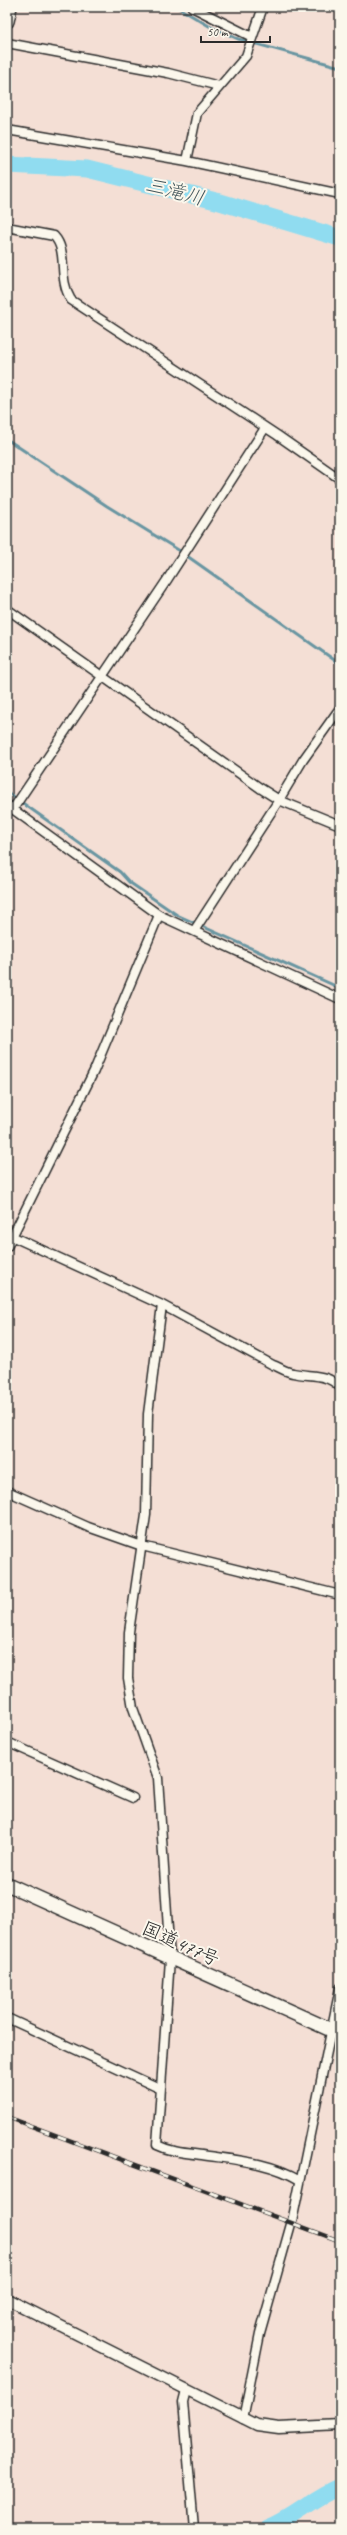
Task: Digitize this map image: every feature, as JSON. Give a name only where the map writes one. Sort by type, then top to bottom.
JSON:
[{"type":"main road","points":[[7,21],[10,7]]},
{"type":"main road","name":"国道477号","points":[[7,1884],[170,1959],[336,2032]]},
{"type":"street","points":[[192,7],[252,37]]},
{"type":"street","points":[[187,161],[196,117],[219,86],[246,56],[263,7]]},
{"type":"street","points":[[7,43],[168,73],[219,86]]},
{"type":"street","points":[[7,130],[187,161],[340,194]]},
{"type":"street","points":[[7,227],[54,236],[62,250],[63,283],[71,300],[340,479]]},
{"type":"street","points":[[265,428],[187,549],[102,676],[22,795],[11,806],[159,915],[340,999]]},
{"type":"street","points":[[7,609],[280,800],[340,825]]},
{"type":"street","points":[[194,931],[200,919],[280,800],[302,760],[340,708]]},
{"type":"street","points":[[7,1247],[9,1235],[94,1071],[159,915]]},
{"type":"street","points":[[9,1235],[162,1305],[279,1368],[292,1373],[324,1376],[332,1379],[340,1387]]},
{"type":"street","points":[[162,1305],[148,1414],[146,1515],[129,1632],[128,1678],[133,1708],[158,1778],[170,1959],[159,2088],[156,2145],[177,2152],[256,2162],[285,2171],[300,2180]]},
{"type":"street","points":[[7,1491],[88,1527],[142,1546],[340,1595]]},
{"type":"street","points":[[7,1742],[133,1798]]},
{"type":"street","points":[[243,2419],[257,2344],[293,2217],[300,2180],[336,2032],[340,1988]]},
{"type":"street","points":[[7,2018],[159,2088]]},
{"type":"street","points":[[7,2299],[257,2425],[280,2428],[340,2425]]},
{"type":"street","points":[[186,2390],[183,2402],[193,2527]]},
{"type":"waterway","points":[[177,7],[209,26],[238,39],[340,67]]},
{"type":"waterway","name":"三滝川","points":[[7,165],[87,169],[220,202],[340,238]]},
{"type":"waterway","points":[[8,440],[107,506],[180,551],[340,664]]},
{"type":"waterway","points":[[7,792],[120,872],[129,882],[177,915],[340,988]]},
{"type":"waterway","points":[[268,2528],[287,2519],[321,2496],[340,2487]]},
{"type":"railway","points":[[7,2117],[340,2241]]}]
